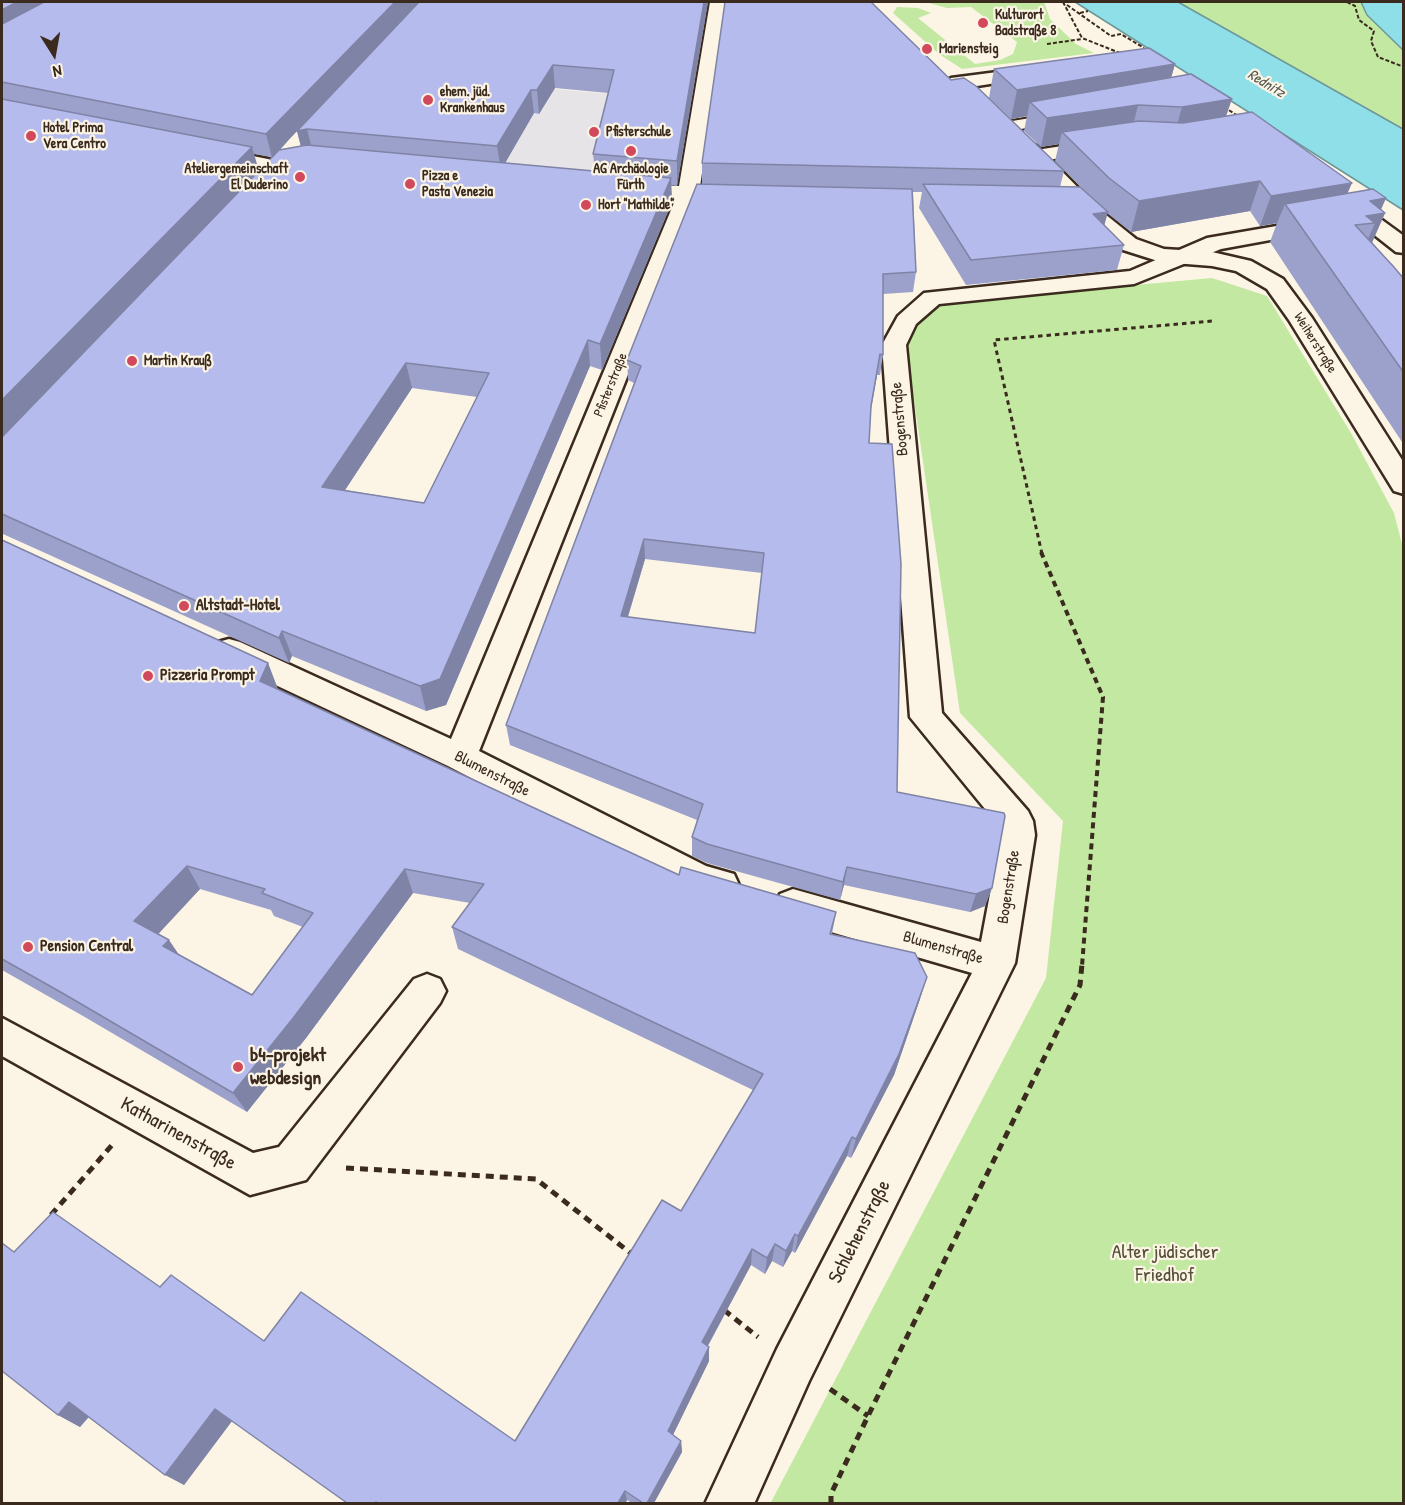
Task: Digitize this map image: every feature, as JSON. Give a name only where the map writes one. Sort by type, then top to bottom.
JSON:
[{"type":"street","name":"Pfisterstraße","points":[[460,757],[688,195],[716,2]]},
{"type":"street","name":"Weiherstraße","points":[[1057,69],[943,78],[985,108],[1036,156],[1081,204],[1128,244],[1161,255],[1184,256],[1243,266],[1275,284],[1300,318],[1404,485]]},
{"type":"street","points":[[260,186],[302,141]]},
{"type":"street","points":[[1036,156],[1121,143]]},
{"type":"street","points":[[198,151],[278,167],[313,161],[325,162]]},
{"type":"street","points":[[606,188],[688,195],[760,196]]},
{"type":"street","points":[[1330,191],[1404,247]]},
{"type":"street","points":[[1057,203],[1081,204]]},
{"type":"street","name":"Bogenstraße","points":[[996,963],[1018,835],[1016,821],[926,717],[894,345],[906,321],[932,298],[1134,277],[1215,243],[1367,217]]},
{"type":"street","name":"Blumenstraße","points":[[204,639],[460,757],[697,878],[996,963]]},
{"type":"street","name":"Schlehenstraße","points":[[729,1503],[793,1365],[996,963]]},
{"type":"street","points":[[291,1165],[427,991]]},
{"type":"street","name":"Katharinenstraße","points":[[2,1036],[250,1174],[291,1165]]},
{"type":"lane","points":[[1006,127],[1077,114]]},
{"type":"path","points":[[1064,2],[1111,36],[1121,34],[1144,48]]},
{"type":"path","points":[[1347,2],[1354,6],[1359,20],[1374,31],[1371,41],[1378,57],[1404,67]]},
{"type":"path","points":[[1066,4],[1077,33],[1082,39],[1121,53],[1120,58]]},
{"type":"path","points":[[1080,14],[1088,11]]},
{"type":"path","points":[[1220,104],[1239,117]]},
{"type":"path","points":[[46,1221],[139,1113]]},
{"type":"path","points":[[291,1165],[536,1179],[638,1259]]},
{"type":"shaded area","name":"Pfisterschule","points":[[533,87],[688,101],[675,178],[485,163]]},
{"type":"green space","points":[[925,2],[1044,2],[1050,19],[1076,44],[1094,53],[962,69],[939,54],[893,13],[897,7],[918,8],[931,13],[918,18],[975,64],[1000,60],[1013,54],[1017,42],[971,7],[947,8]]},
{"type":"green space","points":[[1178,2],[1361,2],[1367,15],[1403,50],[1403,131]]},
{"type":"green space","name":"Alter jüdischer Friedhof","points":[[1212,278],[1267,296],[1351,433],[1394,513],[1403,548],[1403,1503],[770,1504],[1046,978],[1063,821],[960,713],[906,346],[917,324],[939,303]]},
{"type":"water","name":"Rednitz","points":[[1075,2],[1178,2],[1403,129],[1403,210]]},
{"type":"water","points":[[1361,2],[1403,2],[1403,50],[1367,15]]},
{"type":"building","points":[[2,2],[17,2],[2,10]]},
{"type":"building","points":[[44,2],[395,2],[266,134],[2,82],[2,24]]},
{"type":"building","points":[[419,2],[704,2],[677,161],[593,154],[614,70],[553,65],[537,90],[531,90],[497,146],[307,129],[297,131]]},
{"type":"building","points":[[725,2],[871,2],[951,80],[964,78],[976,86],[1064,171],[702,163]]},
{"type":"building","points":[[1149,48],[1175,64],[1017,90],[994,69]]},
{"type":"building","points":[[1191,74],[1232,99],[1182,107],[1138,105],[1047,118],[1030,102]]},
{"type":"building","points":[[2,99],[252,147],[2,400]]},
{"type":"building","points":[[1252,112],[1352,183],[1271,196],[1260,181],[1139,201],[1109,178],[1062,132],[1139,121],[1183,123]]},
{"type":"building","points":[[307,145],[671,178],[600,344],[588,340],[440,679],[420,686],[282,631],[279,638],[2,514],[2,437],[279,150]],"holes":[[[406,363],[489,373],[424,503],[322,487]]]},
{"type":"building","points":[[697,184],[912,189],[916,272],[883,274],[883,355],[880,354],[871,406],[869,443],[892,444],[901,564],[897,792],[1004,813],[992,888],[976,894],[847,867],[843,882],[707,844],[692,837],[703,804],[506,725],[641,366],[627,360]],"holes":[[[644,539],[764,553],[755,633],[621,616]]]},
{"type":"building","points":[[923,184],[1080,187],[1108,212],[1093,214],[1124,245],[971,260]]},
{"type":"building","points":[[1373,189],[1386,198],[1370,201],[1385,213],[1366,216],[1375,223],[1355,225],[1404,279],[1404,373],[1285,204]]},
{"type":"building","points":[[2,540],[268,663],[260,681],[679,875],[681,867],[836,912],[830,934],[915,953],[927,977],[899,1054],[856,1139],[852,1137],[798,1236],[795,1234],[786,1251],[775,1244],[767,1258],[752,1249],[702,1342],[709,1347],[668,1431],[681,1441],[647,1503],[643,1503],[625,1491],[618,1503],[347,1503],[215,1409],[165,1475],[69,1402],[58,1415],[2,1371],[2,1243],[14,1252],[53,1212],[160,1287],[171,1275],[264,1341],[301,1292],[515,1441],[662,1200],[681,1211],[763,1074],[452,927],[484,884],[405,869],[294,1017],[233,1093],[2,959]],"holes":[[[187,866],[265,889],[262,893],[313,913],[252,995],[163,946],[169,940],[134,921]]]},
{"type":"place","name":"Kulturort Badstraße 8","points":[[983,23]]},
{"type":"place","name":"Mariensteig","points":[[927,49]]},
{"type":"place","name":"ehem. jüd. Krankenhaus","points":[[428,100]]},
{"type":"place","name":"Pfisterschule","points":[[594,132]]},
{"type":"place","name":"Hotel Prima Vera Centro","points":[[31,136]]},
{"type":"place","name":"AG Archäologie Fürth","points":[[631,151]]},
{"type":"place","name":"Ateliergemeinschaft El Duderino","points":[[300,177]]},
{"type":"place","name":"Pizza e Pasta Venezia","points":[[410,184]]},
{"type":"place","name":"Hort \"Mathilde\"","points":[[586,205]]},
{"type":"place","name":"Martin Krauß","points":[[132,361]]},
{"type":"place","name":"Altstadt-Hotel","points":[[184,606]]},
{"type":"place","name":"Pizzeria Prompt","points":[[148,676]]},
{"type":"place","name":"Pension Central","points":[[28,947]]},
{"type":"place","name":"b4-projekt webdesign","points":[[238,1067]]}]
